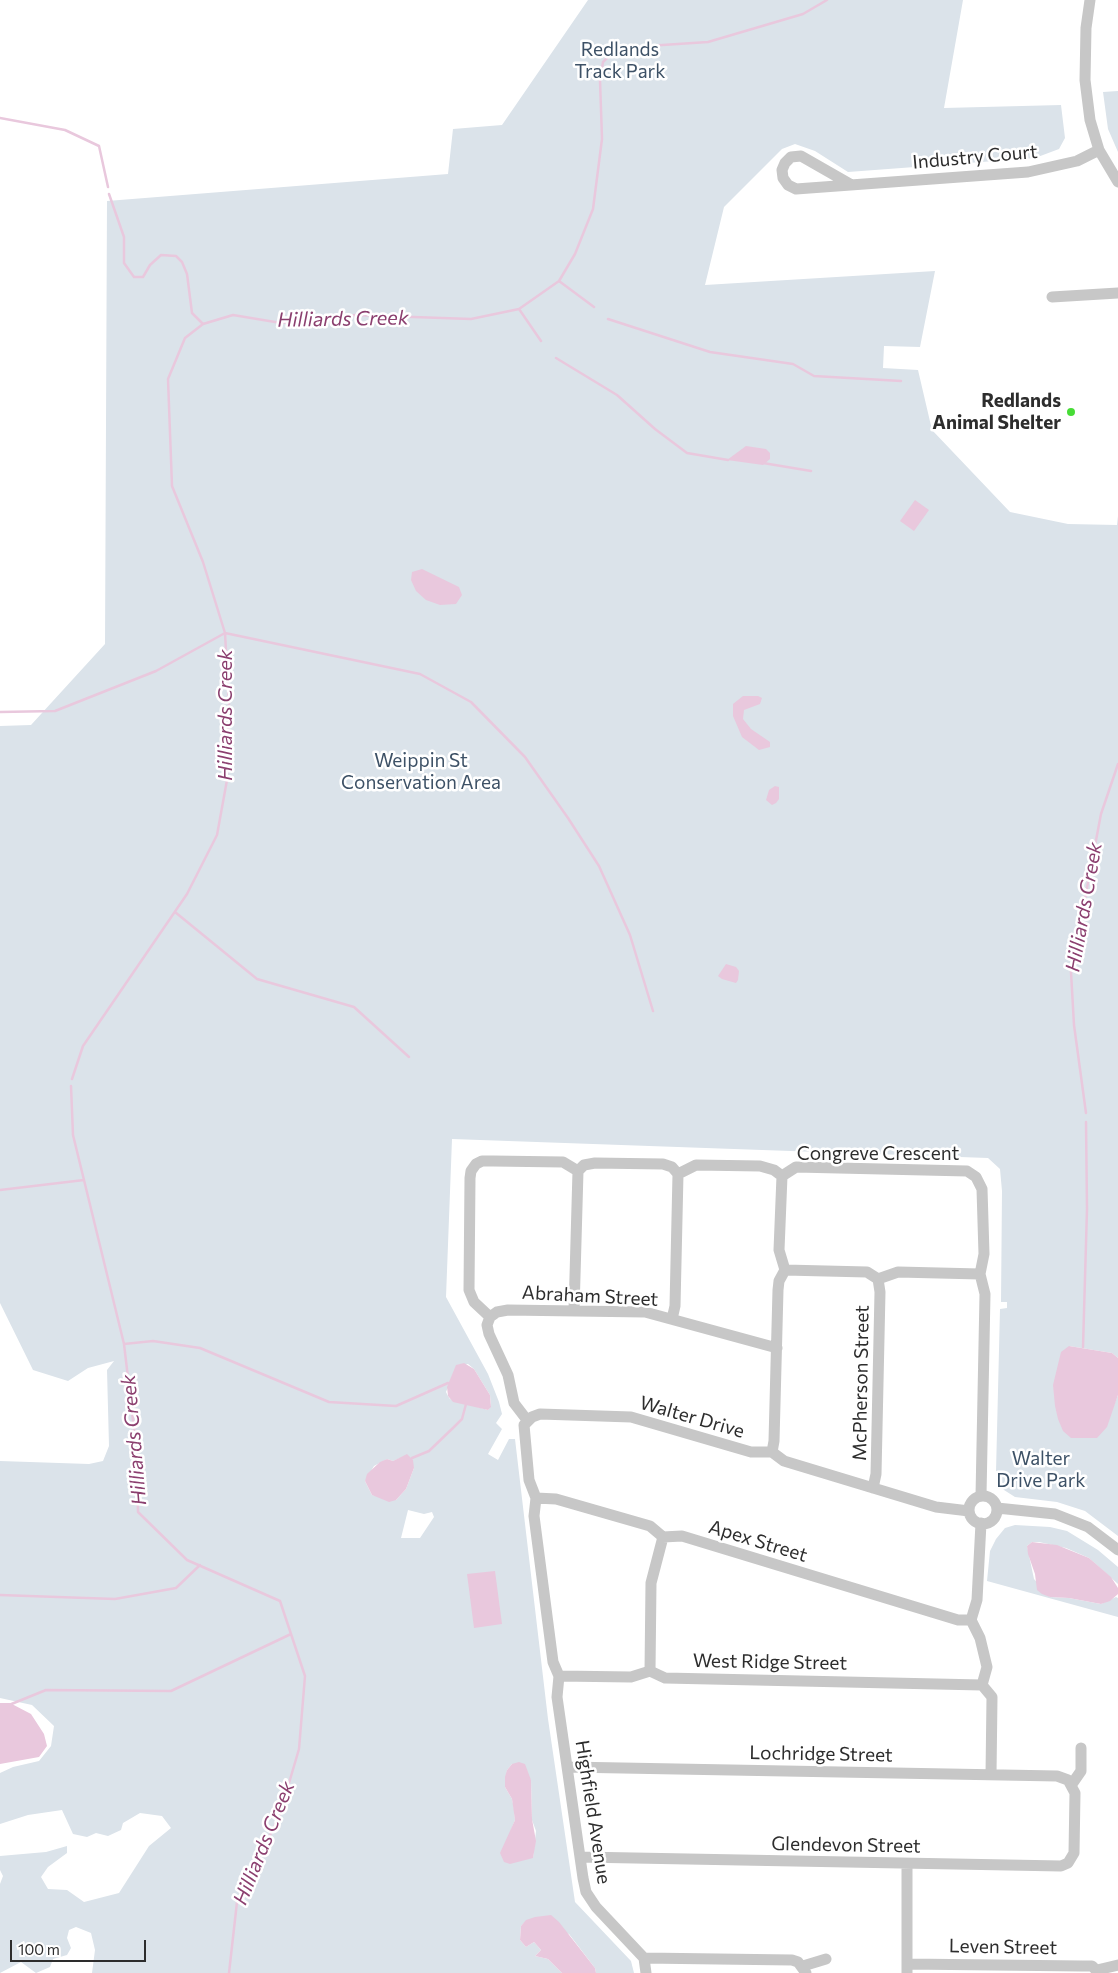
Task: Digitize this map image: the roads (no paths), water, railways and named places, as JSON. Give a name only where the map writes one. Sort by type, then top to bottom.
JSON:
[{"type":"street","points":[[1090,0],[1086,28],[1085,80],[1090,120],[1099,150],[1118,182]]},
{"type":"street","name":"Industry Court","points":[[850,184],[801,156],[791,157],[784,163],[782,170],[783,178],[788,185],[796,189],[1028,172],[1077,161],[1099,150]]},
{"type":"street","points":[[1052,297],[1118,293]]},
{"type":"street","points":[[559,1676],[553,1662],[534,1516],[536,1498],[530,1480],[524,1435],[524,1425],[528,1420],[514,1403],[508,1374],[489,1334],[487,1325],[490,1317],[474,1302],[469,1290],[471,1172],[482,1161],[563,1162],[578,1171]]},
{"type":"street","points":[[574,1311],[578,1171],[584,1166],[595,1163],[663,1164],[672,1167],[678,1174],[675,1306],[672,1319]]},
{"type":"street","name":"Congreve Crescent","points":[[678,1174],[696,1165],[760,1166],[774,1170],[782,1176],[796,1167],[971,1173],[980,1183],[982,1189],[984,1254],[980,1274],[985,1294],[981,1496]]},
{"type":"street","points":[[772,1452],[774,1441],[778,1290],[779,1280],[785,1270],[779,1250],[782,1176]]},
{"type":"street","points":[[785,1270],[867,1272],[878,1280],[898,1272],[980,1274]]},
{"type":"street","name":"McPherson Street","points":[[873,1488],[876,1455],[880,1292],[878,1280]]},
{"type":"street","name":"Abraham Street","points":[[490,1317],[498,1312],[508,1310],[645,1312],[777,1348]]},
{"type":"street","name":"Walter Drive","points":[[528,1420],[540,1414],[631,1416],[751,1452],[772,1452],[784,1461],[936,1507],[969,1511]]},
{"type":"street","points":[[981,1496],[991,1498],[997,1508],[992,1520],[981,1523],[972,1519],[969,1511],[972,1502],[981,1496]]},
{"type":"street","name":"Apex Street","points":[[536,1498],[556,1499],[644,1525],[663,1537],[682,1536],[958,1620],[971,1620]]},
{"type":"street","points":[[997,1508],[1055,1514],[1083,1524],[1118,1550]]},
{"type":"street","points":[[981,1523],[977,1600],[971,1620],[980,1638],[987,1666],[982,1685],[992,1697],[991,1775]]},
{"type":"street","points":[[650,1671],[651,1578],[663,1537]]},
{"type":"street","name":"West Ridge Street","points":[[559,1676],[631,1676],[650,1671],[665,1678],[982,1685]]},
{"type":"street","name":"Highfield Avenue","points":[[559,1676],[557,1690],[561,1724],[586,1892],[596,1907],[644,1958]]},
{"type":"street","points":[[1072,1784],[1081,1771],[1081,1748]]},
{"type":"street","name":"Lochridge Street","points":[[568,1767],[1057,1776],[1064,1778],[1072,1784]]},
{"type":"street","name":"Glendevon Street","points":[[581,1857],[1060,1866],[1068,1863],[1074,1853],[1075,1794],[1072,1784]]},
{"type":"street","points":[[907,1864],[907,1968]]},
{"type":"street","points":[[646,1973],[644,1958],[785,1960],[798,1962],[804,1969],[826,1959]]},
{"type":"street","name":"Leven Street","points":[[907,1968],[1092,1966],[1098,1971],[1118,1964]]},
{"type":"waterway","name":"Hilliards Creek","points":[[72,1079],[83,1046],[187,894],[217,835],[227,780],[229,706],[225,633],[203,562],[172,486],[168,379],[185,338],[203,324],[233,315],[281,323],[356,315],[471,319],[519,309],[559,281],[575,254],[593,209],[602,139],[600,80],[603,62],[617,48],[708,42],[803,14],[827,0]]},
{"type":"waterway","points":[[0,118],[65,130],[99,146],[108,187]]},
{"type":"waterway","points":[[109,194],[124,237],[124,263],[134,277],[143,277],[150,265],[161,255],[176,256],[182,262],[187,274],[192,313],[203,324]]},
{"type":"waterway","points":[[559,281],[594,307]]},
{"type":"waterway","points":[[519,309],[541,341]]},
{"type":"waterway","points":[[608,319],[710,352],[793,364],[814,376],[901,381]]},
{"type":"waterway","points":[[556,358],[617,395],[655,429],[687,453],[728,460]]},
{"type":"waterway","points":[[763,463],[811,471]]},
{"type":"waterway","points":[[0,712],[55,711],[156,671],[225,633],[420,674],[471,702],[525,757],[568,818],[599,866],[630,935],[653,1011]]},
{"type":"waterway","name":"Hilliards Creek","points":[[1086,1113],[1074,1025],[1071,972],[1101,814],[1118,764]]},
{"type":"waterway","points":[[175,912],[257,979],[354,1007],[409,1057]]},
{"type":"waterway","name":"Hilliards Creek","points":[[71,1086],[73,1135],[124,1344],[137,1454],[138,1512],[187,1560],[280,1601],[305,1676],[299,1749],[279,1817],[237,1902],[229,1973]]},
{"type":"waterway","name":"Hilliards Creek","points":[[1083,1347],[1087,1209],[1086,1122]]},
{"type":"waterway","points":[[0,1190],[84,1180]]},
{"type":"waterway","points":[[124,1344],[153,1341],[200,1348],[329,1402],[396,1406],[448,1383]]},
{"type":"waterway","points":[[412,1458],[429,1451],[462,1419],[466,1404]]},
{"type":"waterway","points":[[0,1595],[115,1599],[176,1588],[200,1565]]},
{"type":"waterway","points":[[9,1705],[46,1690],[171,1691],[291,1634]]},
{"type":"place","name":"Redlands Animal Shelter","points":[[1071,412]]},
{"type":"park label","name":"Redlands Track Park","points":[[620,61]]},
{"type":"park label","name":"Weippin St Conservation Area","points":[[421,772]]},
{"type":"park label","name":"Walter Drive Park","points":[[1041,1470]]}]
